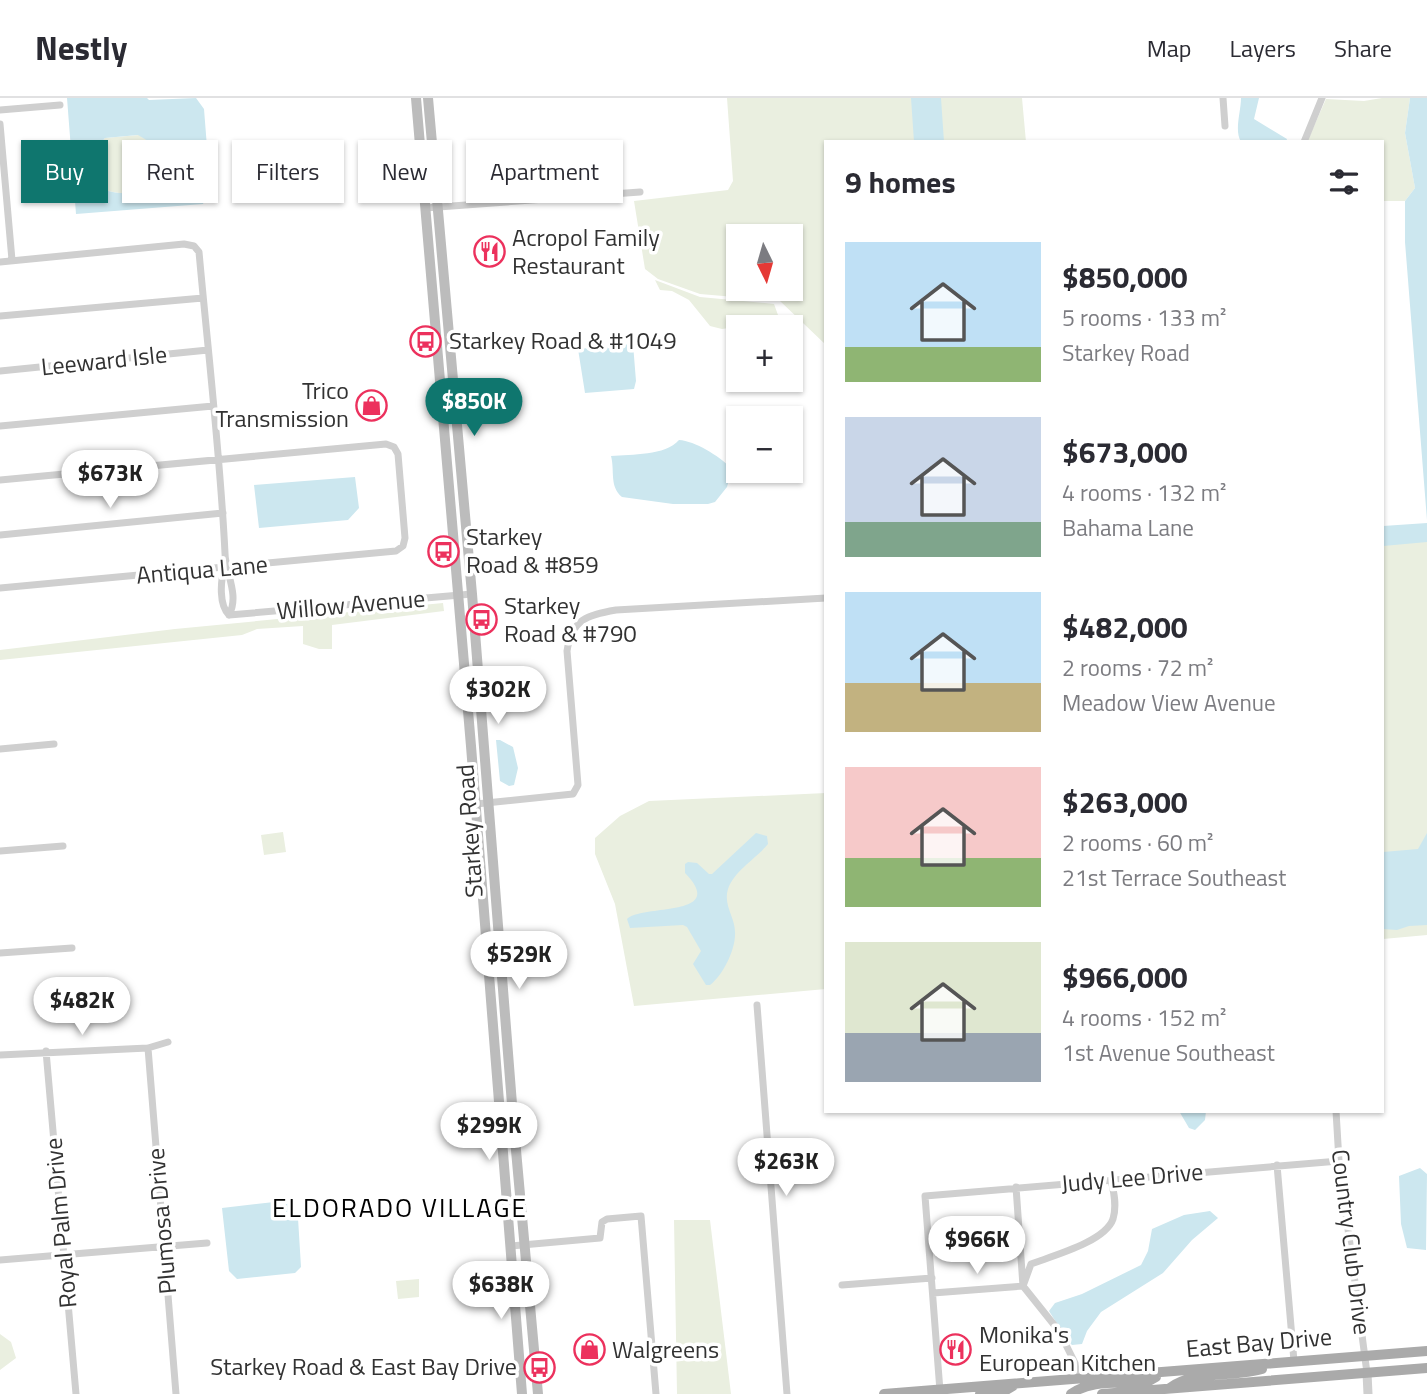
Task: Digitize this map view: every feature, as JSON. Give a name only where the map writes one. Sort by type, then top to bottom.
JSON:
[{"type":"main road","name":"Starkey Road","points":[[416,98],[523,1394]]},
{"type":"main road","name":"Starkey Road","points":[[428,98],[538,1394]]},
{"type":"main road","name":"East Bay Drive","points":[[884,1394],[939,1393],[1077,1378],[1427,1351]]},
{"type":"main road","points":[[1258,1382],[1272,1374],[1349,1368],[1365,1356]]},
{"type":"main road","points":[[1168,1391],[1183,1380],[1244,1374],[1264,1369],[1274,1363]]},
{"type":"main road","name":"East Bay Drive","points":[[1102,1394],[1168,1391],[1427,1368]]},
{"type":"main road","points":[[1071,1394],[1079,1388],[1093,1385],[1149,1381],[1156,1377],[1157,1372]]},
{"type":"main road","points":[[980,1394],[1005,1391],[1015,1384]]},
{"type":"street","points":[[1223,98],[1225,126]]},
{"type":"street","points":[[1305,140],[1322,98]]},
{"type":"street","points":[[0,110],[60,105]]},
{"type":"street","points":[[0,124],[12,260]]},
{"type":"street","points":[[425,208],[640,192]]},
{"type":"street","points":[[0,261],[184,244],[194,246],[199,252],[223,513],[225,568]]},
{"type":"street","points":[[0,317],[203,298]]},
{"type":"street","name":"Leeward Isle","points":[[0,371],[208,350]]},
{"type":"street","points":[[0,426],[213,406]]},
{"type":"street","name":"Antiqua Lane","points":[[0,588],[396,551],[403,546],[405,538],[398,454],[394,447],[386,444],[218,460]]},
{"type":"street","points":[[0,480],[218,460]]},
{"type":"street","points":[[0,535],[223,513]]},
{"type":"street","name":"Willow Avenue","points":[[225,568],[231,577],[233,608],[229,615],[472,594]]},
{"type":"street","points":[[476,804],[573,794],[578,785],[567,651],[569,634],[581,621],[597,613],[616,610],[824,598]]},
{"type":"street","points":[[0,749],[54,744]]},
{"type":"street","points":[[0,851],[63,846]]},
{"type":"street","points":[[0,953],[72,948]]},
{"type":"street","points":[[757,1005],[787,1394]]},
{"type":"street","points":[[0,1055],[148,1048],[169,1042]]},
{"type":"street","name":"Plumosa Drive","points":[[148,1048],[177,1394]]},
{"type":"street","name":"Royal Palm Drive","points":[[46,1051],[76,1394]]},
{"type":"street","name":"Country Club Drive","points":[[1336,1113],[1339,1161],[1367,1373]]},
{"type":"street","name":"Judy Lee Drive","points":[[932,1278],[925,1196],[1339,1161]]},
{"type":"street","points":[[1277,1165],[1294,1362]]},
{"type":"street","points":[[1023,1286],[1031,1264],[1099,1236],[1112,1221],[1115,1198],[1111,1180]]},
{"type":"street","points":[[1016,1187],[1023,1286],[1059,1331],[1076,1363],[1077,1378]]},
{"type":"street","points":[[511,1246],[600,1238],[602,1222],[607,1219],[641,1216],[656,1394]]},
{"type":"street","points":[[0,1260],[207,1243]]},
{"type":"street","points":[[842,1285],[932,1278],[939,1393]]},
{"type":"street","points":[[933,1293],[1023,1286]]},
{"type":"street","points":[[1367,1373],[1368,1394]]},
{"type":"shaded area","points":[[727,98],[1022,98],[1026,140],[824,140],[824,343],[803,323],[803,315],[795,315],[780,301],[803,301],[803,224],[726,224],[726,296],[700,294],[658,279],[645,269],[634,201],[728,190],[733,181]]},
{"type":"shaded area","points":[[1410,98],[1405,133],[1415,188],[1405,201],[1384,201],[1384,140],[1308,140],[1326,99],[1364,101]]},
{"type":"shaded area","points":[[139,135],[147,140],[122,140],[122,193],[108,191],[108,140],[103,140]]},
{"type":"shaded area","points":[[655,280],[700,297],[774,304],[778,315],[726,315],[726,328],[722,329],[710,326],[689,300],[672,291],[660,290]]},
{"type":"shaded area","points":[[1427,540],[1427,935],[1384,939],[1384,545]]},
{"type":"shaded area","points":[[443,603],[444,611],[332,625],[332,649],[319,649],[303,644],[303,626],[257,629],[242,635],[0,660],[0,650],[175,629]]},
{"type":"shaded area","points":[[824,793],[824,989],[634,1006],[615,904],[595,854],[595,838],[620,816],[649,801]]},
{"type":"shaded area","points":[[283,832],[286,852],[264,855],[261,835]]},
{"type":"shaded area","points":[[674,1220],[710,1220],[731,1394],[677,1394]]},
{"type":"shaded area","points":[[419,1279],[419,1297],[398,1299],[396,1281]]},
{"type":"shaded area","points":[[0,1334],[11,1342],[16,1358],[0,1370]]},
{"type":"water","points":[[67,98],[196,98],[204,109],[206,140],[146,140],[138,135],[103,140],[70,140]]},
{"type":"water","points":[[911,98],[941,98],[944,140],[914,140]]},
{"type":"water","points":[[1241,98],[1259,98],[1254,119],[1287,139],[1240,140],[1238,126]]},
{"type":"water","points":[[1410,98],[1427,98],[1427,520],[1405,242],[1405,201],[1415,188],[1405,133]]},
{"type":"water","points":[[108,191],[122,193],[122,203],[203,204],[76,214],[75,203],[108,203]]},
{"type":"water","points":[[633,344],[636,381],[634,389],[585,393],[578,349]]},
{"type":"water","points":[[679,440],[692,443],[726,463],[727,487],[715,502],[673,504],[622,497],[618,493],[611,456],[657,452]]},
{"type":"water","points":[[355,477],[359,508],[348,520],[259,528],[254,485]]},
{"type":"water","points":[[1427,523],[1427,542],[1384,546],[1384,526]]},
{"type":"water","points":[[496,740],[513,747],[518,768],[514,785],[509,786],[500,781]]},
{"type":"water","points":[[756,833],[767,836],[768,844],[731,882],[727,900],[735,939],[720,975],[710,985],[706,985],[693,964],[701,951],[687,927],[630,928],[627,919],[690,903],[697,897],[696,887],[685,873],[685,864],[697,863],[712,874]]},
{"type":"water","points":[[1427,833],[1427,925],[1397,930],[1384,929],[1384,852],[1418,849]]},
{"type":"water","points":[[1180,1113],[1206,1113],[1205,1120],[1195,1130],[1189,1128]]},
{"type":"water","points":[[1420,1168],[1427,1174],[1426,1250],[1407,1248],[1401,1224],[1399,1176]]},
{"type":"water","points":[[292,1200],[298,1218],[301,1267],[295,1273],[237,1279],[229,1271],[222,1208]]},
{"type":"water","points":[[1210,1211],[1218,1218],[1192,1240],[1163,1273],[1101,1312],[1087,1331],[1082,1344],[1072,1345],[1068,1341],[1049,1311],[1055,1303],[1082,1294],[1141,1265],[1148,1251],[1152,1229],[1184,1215]]},
{"type":"place","name":"Acropol Family Restaurant","points":[[489,252]]},
{"type":"place","name":"Starkey Road & #1049","points":[[426,341]]},
{"type":"place","name":"Trico Transmission","points":[[372,405]]},
{"type":"place","name":"Starkey Road & #859","points":[[443,551]]},
{"type":"place","name":"Starkey Road & #790","points":[[481,620]]},
{"type":"place","name":"Monika's European Kitchen","points":[[956,1349]]},
{"type":"place","name":"Walgreens","points":[[589,1350]]},
{"type":"place","name":"Starkey Road & East Bay Drive","points":[[540,1367]]},
{"type":"district","name":"ELDORADO VILLAGE","points":[[400,1208]]}]
